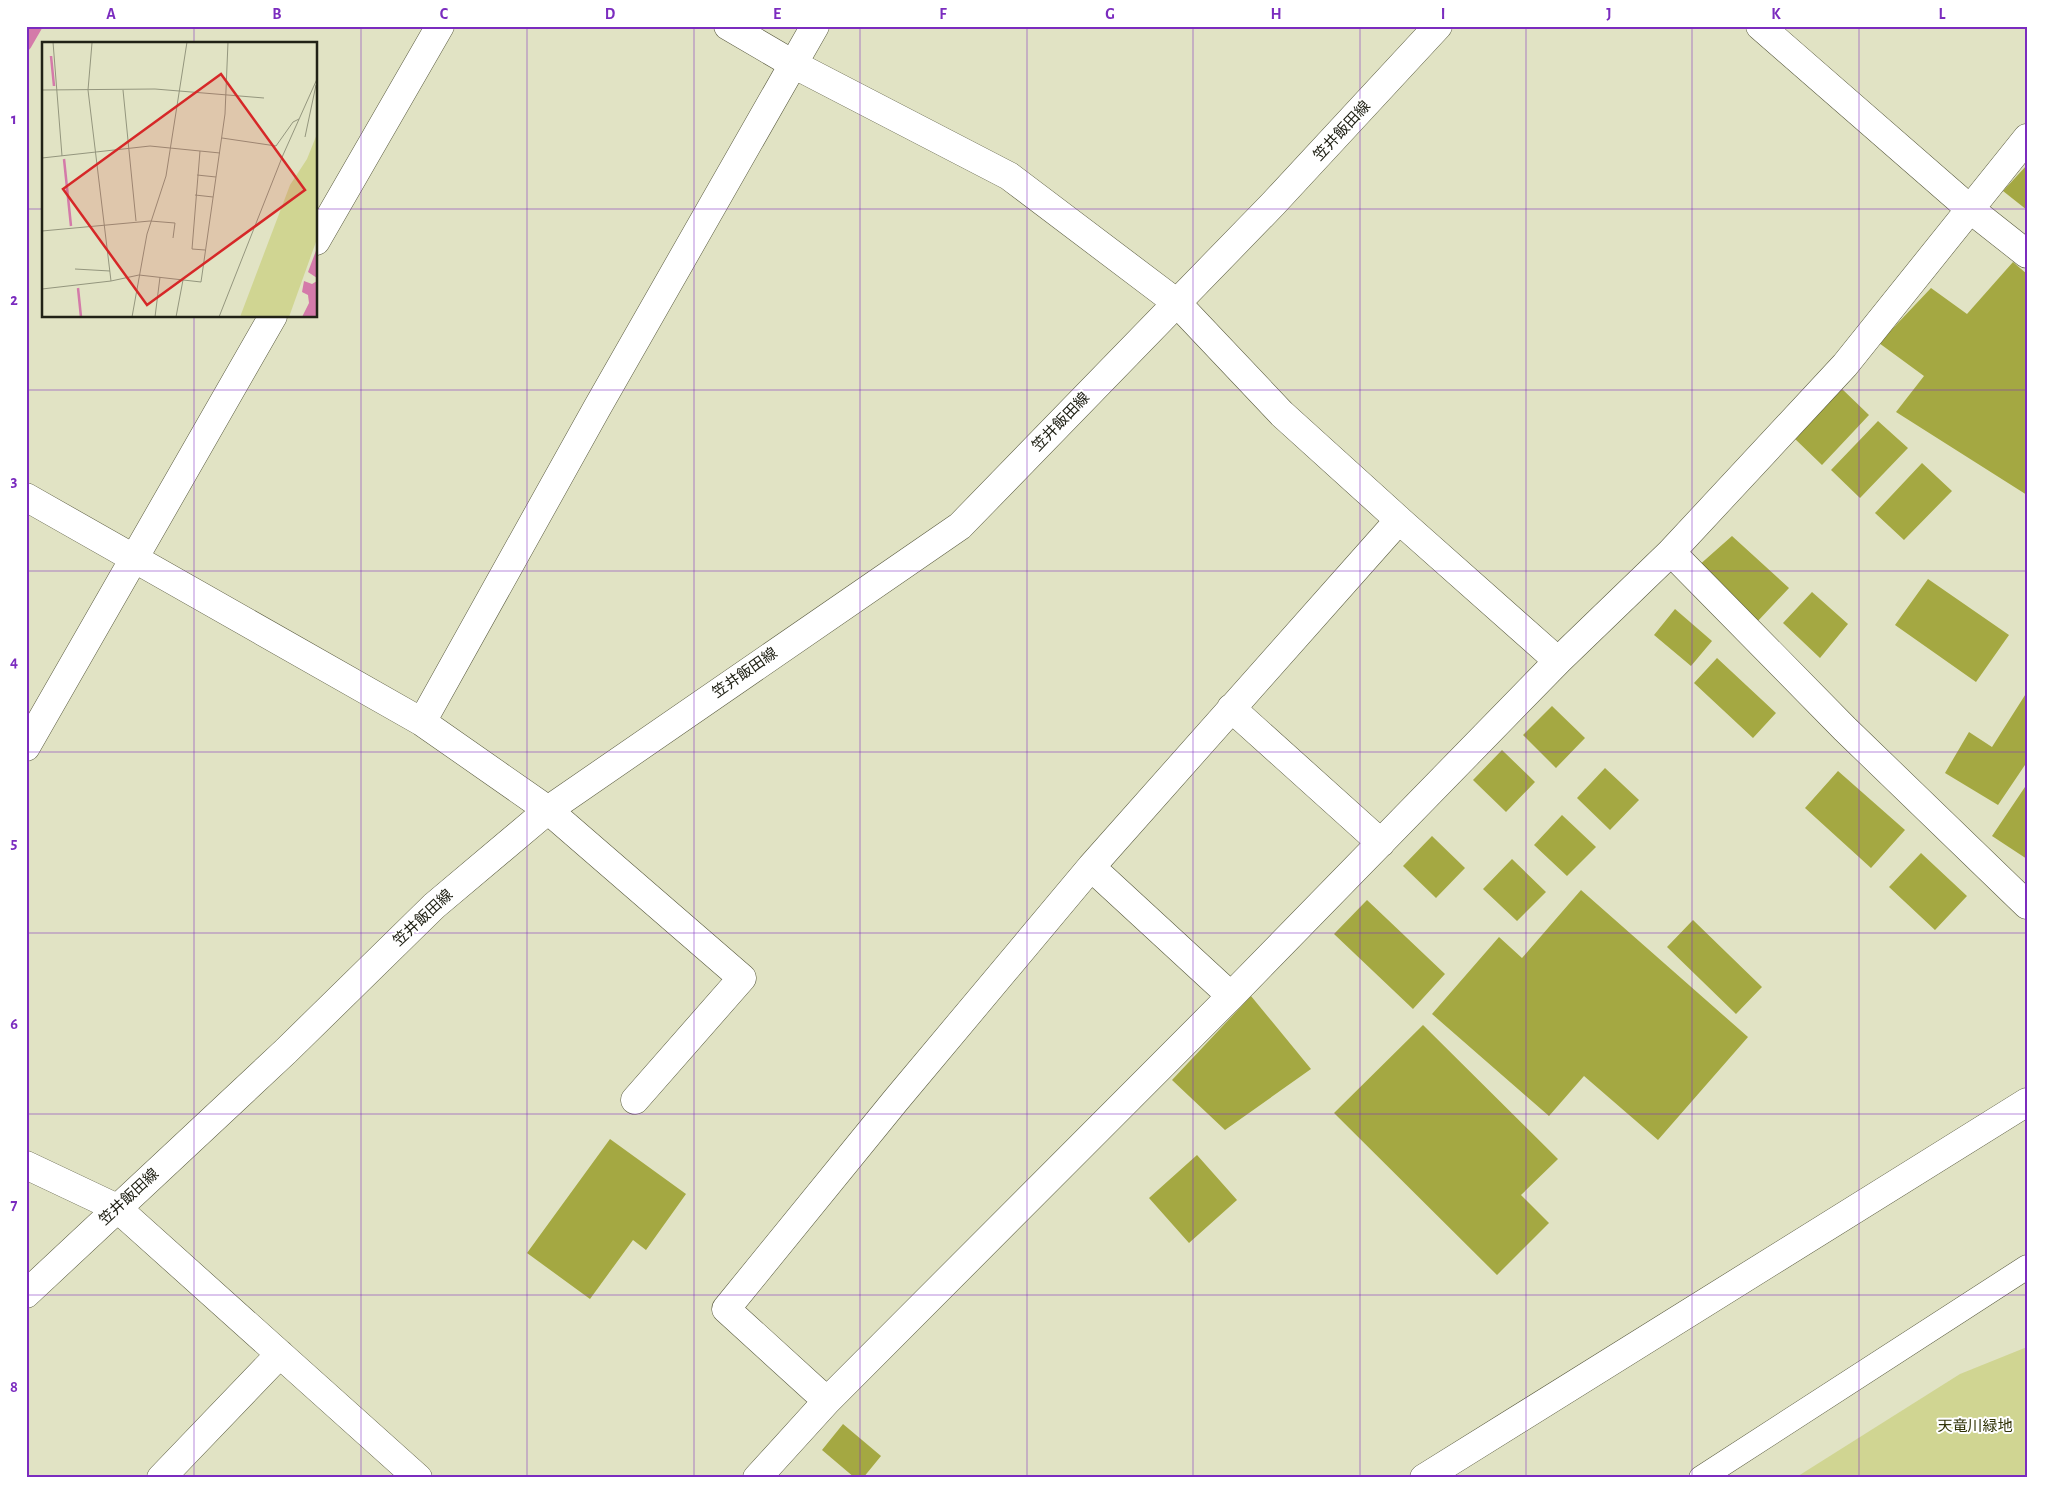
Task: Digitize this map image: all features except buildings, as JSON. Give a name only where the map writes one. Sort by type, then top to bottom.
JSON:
[{"type":"street","points":[[318,238],[440,26]]},
{"type":"street","points":[[728,26],[793,64],[1010,176],[1177,303],[1282,414],[1558,662]]},
{"type":"street","points":[[422,722],[597,408],[814,26]]},
{"type":"street","name":"笠井飯田線","points":[[26,1294],[286,1051],[434,906],[548,810],[960,526],[1273,204],[1438,26]]},
{"type":"street","points":[[1760,26],[1970,209],[2027,254]]},
{"type":"street","points":[[758,1478],[827,1401],[1231,996],[1558,662],[1671,552],[1845,365],[2027,138]]},
{"type":"street","points":[[26,747],[272,318]]},
{"type":"street","points":[[26,497],[422,722],[548,810],[742,978],[636,1100]]},
{"type":"street","points":[[827,1401],[726,1309],[896,1100],[1091,867],[1399,520]]},
{"type":"street","points":[[1671,552],[1845,729],[2027,905]]},
{"type":"street","points":[[1231,708],[1381,842]]},
{"type":"street","points":[[1091,867],[1231,996]]},
{"type":"street","points":[[1424,1478],[2027,1102]]},
{"type":"street","points":[[26,1165],[117,1208],[418,1478]]},
{"type":"street","points":[[161,1478],[280,1354]]},
{"type":"lane","points":[[1702,1478],[2027,1267]]},
{"type":"green space","name":"天竜川緑地","points":[[2027,1347],[2027,1478],[1795,1478],[1960,1374]]},
{"type":"waterway","points":[[26,45],[37,26]]}]
